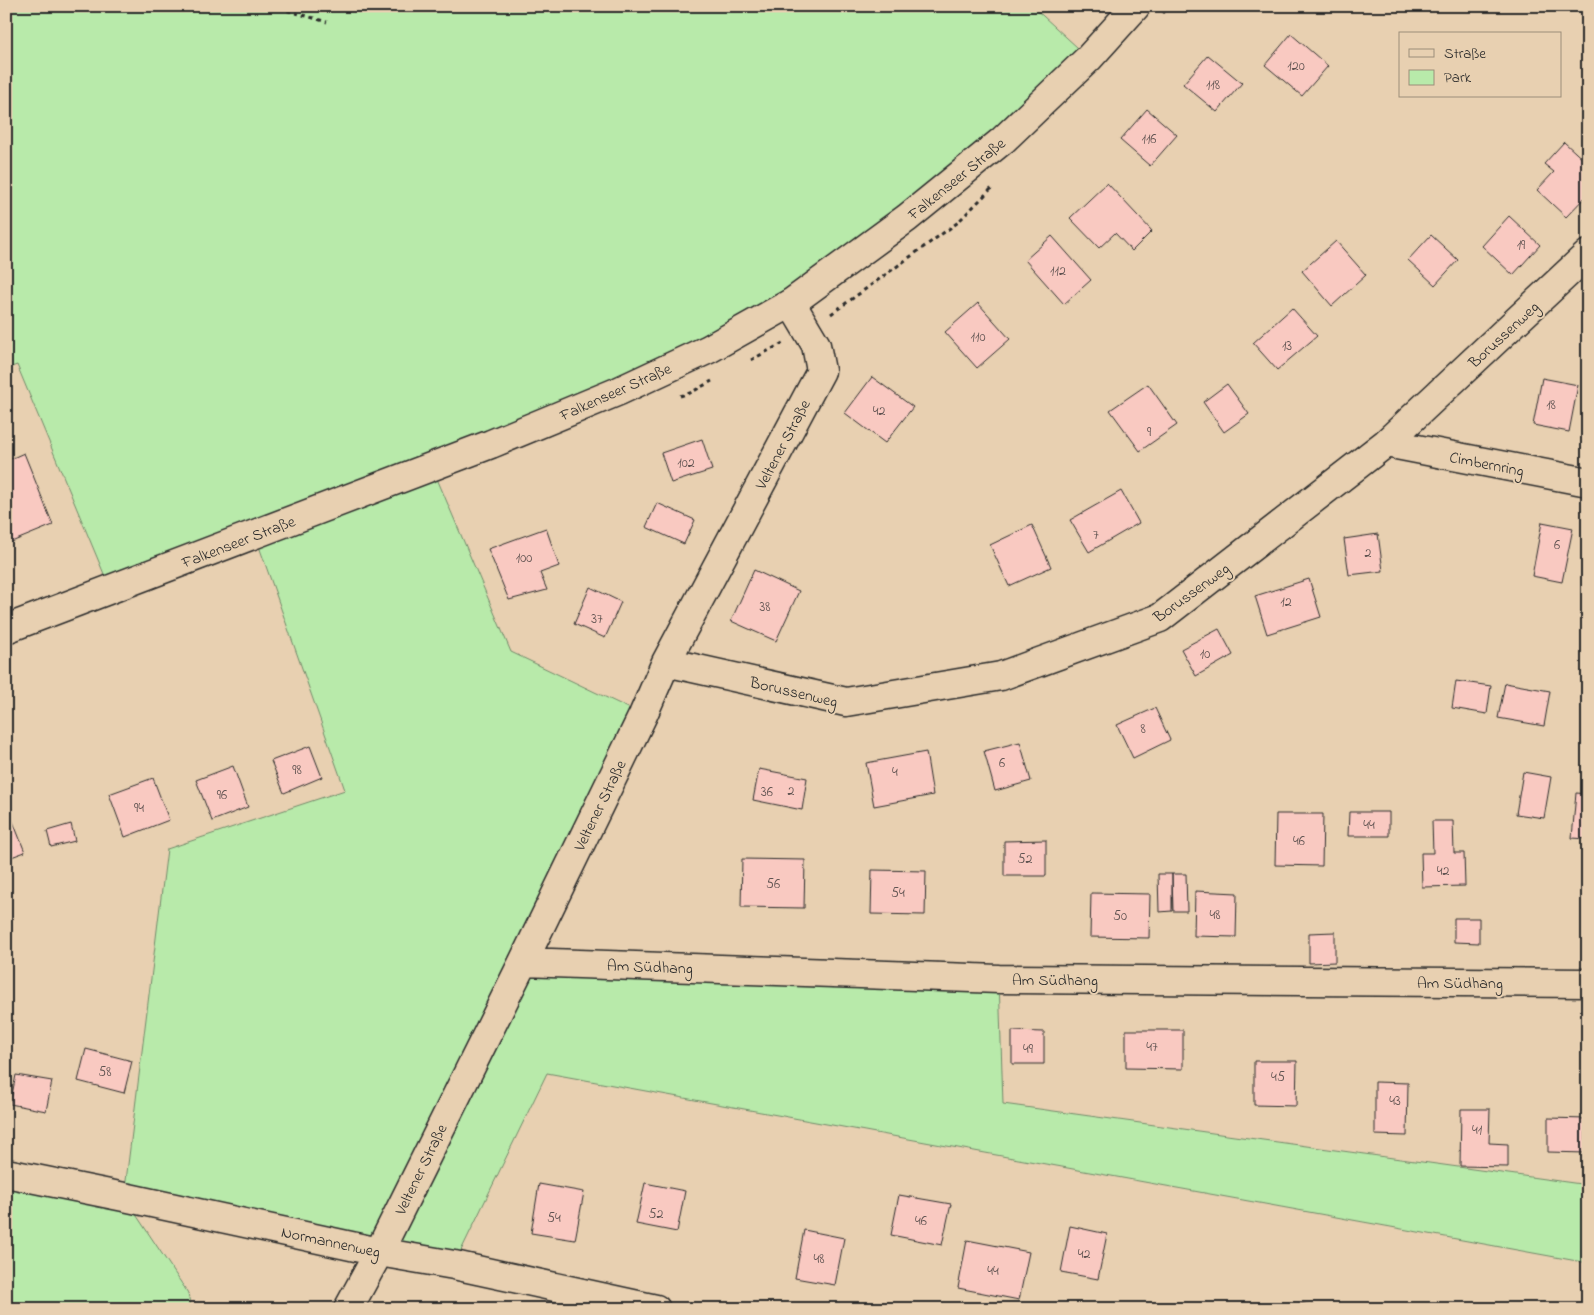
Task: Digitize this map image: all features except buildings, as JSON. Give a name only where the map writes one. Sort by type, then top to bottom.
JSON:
[{"type":"street","name":"Falkenseer Straße","points":[[6,629],[491,444],[619,391],[709,349],[791,303],[908,218],[1003,140],[1089,58],[1136,6]]},
{"type":"street","name":"Borussenweg","points":[[666,662],[846,702],[1001,676],[1160,618],[1386,443],[1588,254]]},
{"type":"street","name":"Veltener Straße","points":[[348,1309],[379,1252],[523,962],[643,715],[666,662],[821,371],[816,345],[791,303]]},
{"type":"street","name":"Cimbernring","points":[[1386,443],[1588,482]]},
{"type":"street","name":"Am Südhang","points":[[523,962],[999,979],[1588,983]]},
{"type":"street","name":"Normannenweg","points":[[6,1173],[379,1252],[454,1265],[656,1309]]},
{"type":"path","points":[[272,6],[327,22]]},
{"type":"green space","points":[[6,6],[1032,6],[1089,58],[791,303],[432,467],[511,652],[643,715],[523,962],[999,979],[1003,1104],[1588,1185],[1588,1263],[547,1073],[454,1265],[125,1198],[188,1293],[191,1309],[6,1309],[6,1170],[124,1197],[167,849],[345,790],[255,535],[109,586],[17,365],[6,369]]}]
